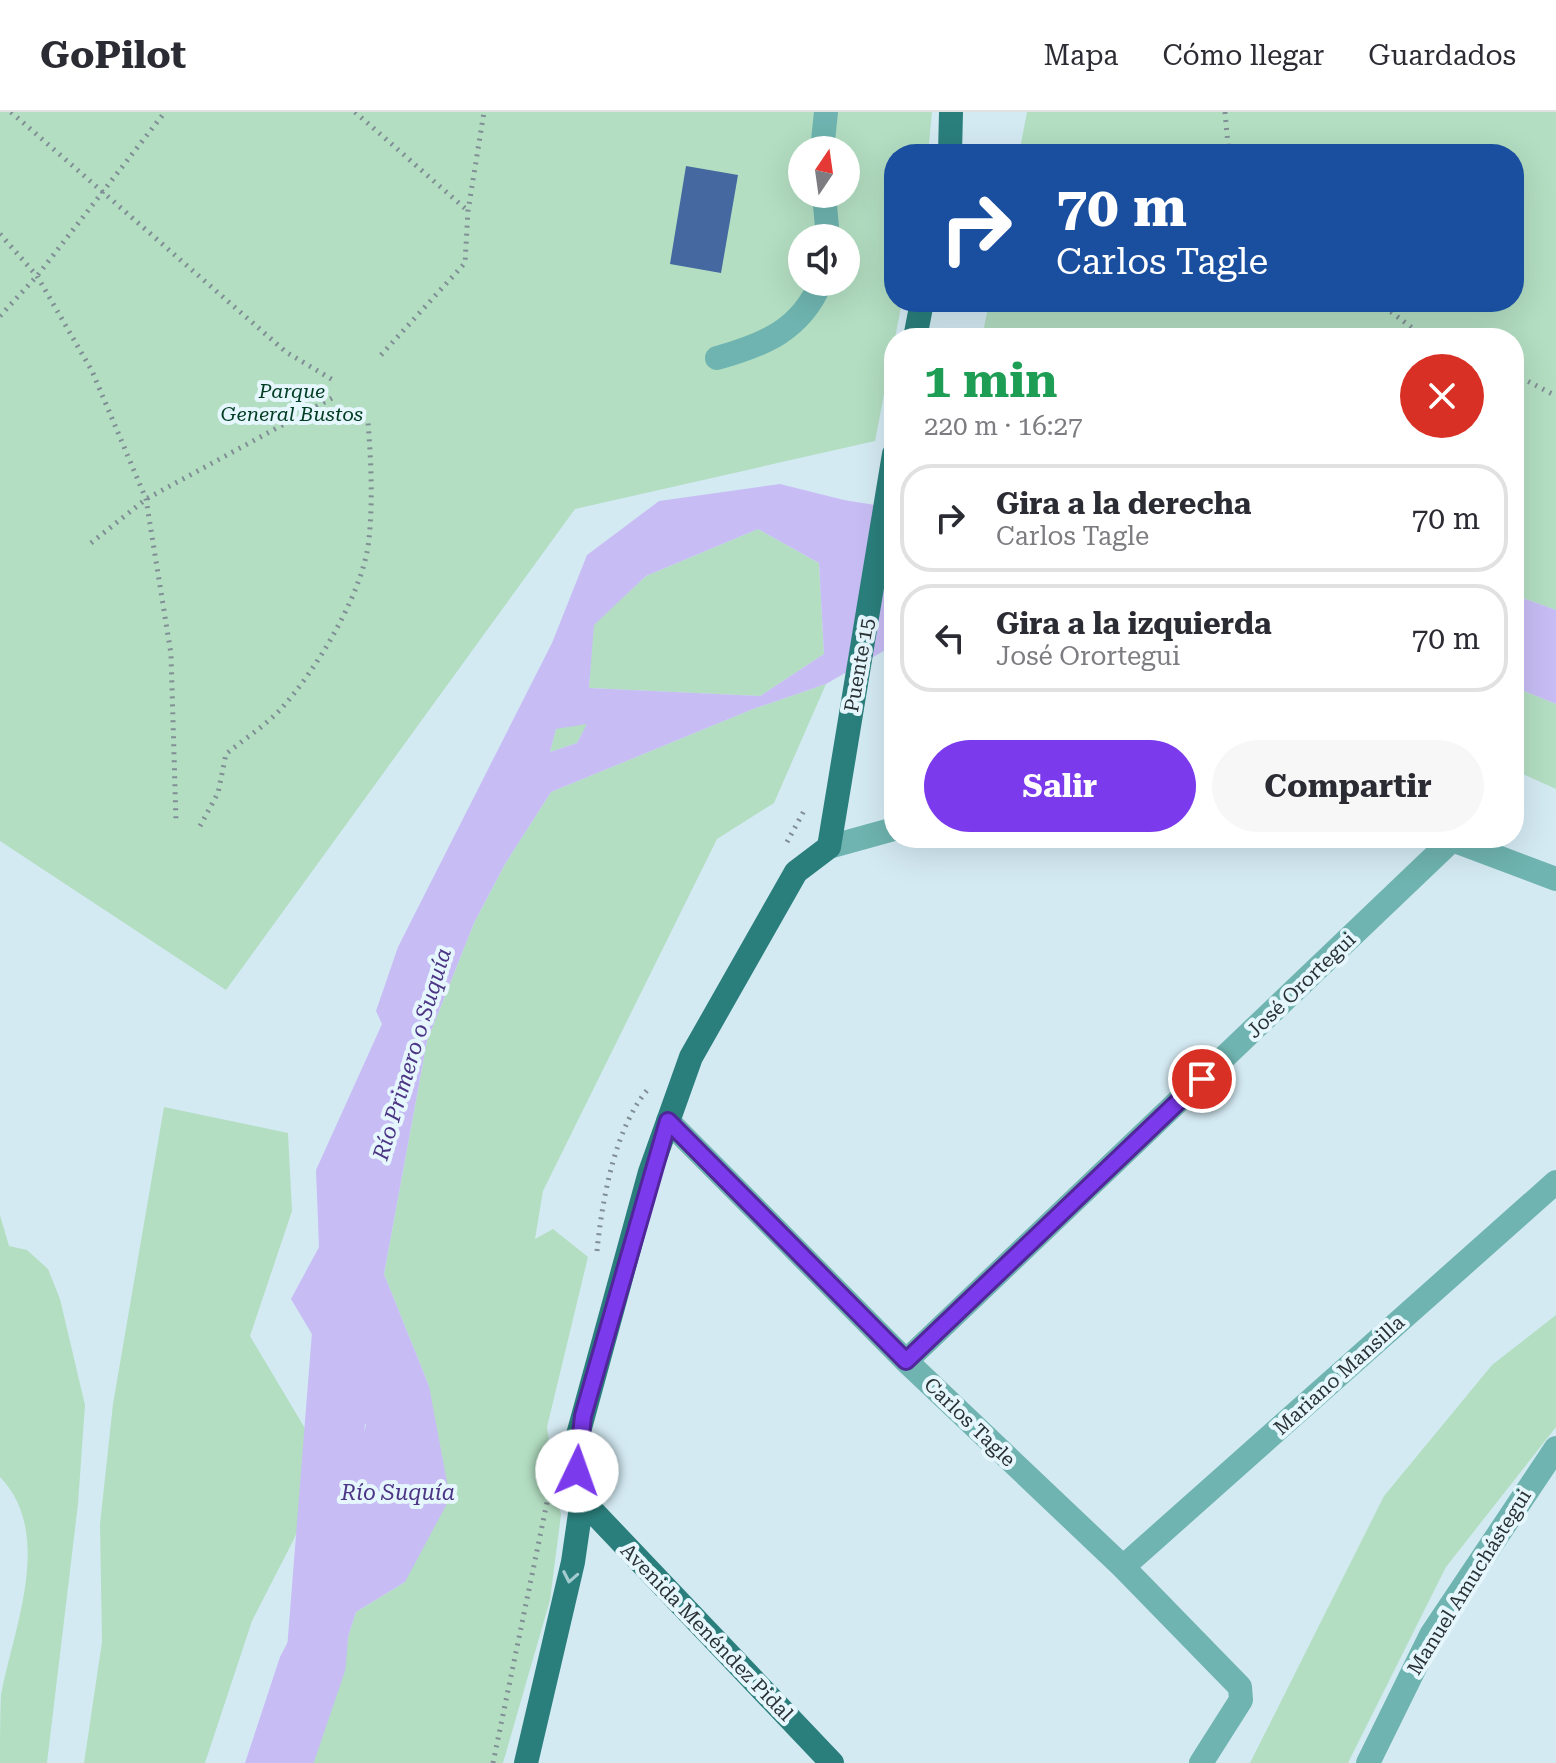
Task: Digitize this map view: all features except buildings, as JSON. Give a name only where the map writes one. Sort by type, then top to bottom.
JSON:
[{"type":"main road","points":[[950,144],[951,112]]},
{"type":"main road","name":"Puente 15","points":[[829,847],[884,513]]},
{"type":"main road","points":[[526,1763],[567,1595],[582,1500],[577,1471],[578,1435],[650,1172],[691,1057],[732,979],[796,872],[829,847]]},
{"type":"main road","name":"Avenida Menéndez Pidal","points":[[582,1500],[832,1763]]},
{"type":"street","points":[[823,136],[826,112]]},
{"type":"street","points":[[717,358],[761,346],[811,306],[815,296]]},
{"type":"street","points":[[829,847],[884,832]]},
{"type":"street","name":"José Orortegui","points":[[906,1361],[1441,848]]},
{"type":"street","points":[[1474,848],[1556,879]]},
{"type":"street","name":"Carlos Tagle","points":[[668,1121],[906,1361],[1123,1567],[1240,1687],[1241,1700],[1201,1763]]},
{"type":"street","name":"Mariano Mansilla","points":[[1123,1567],[1556,1182]]},
{"type":"street","name":"Manuel Amuchástegui","points":[[1368,1763],[1431,1635],[1555,1450]]},
{"type":"path","points":[[11,112],[286,352],[333,380]]},
{"type":"path","points":[[0,316],[37,276],[165,112]]},
{"type":"path","points":[[355,112],[468,211]]},
{"type":"path","points":[[381,355],[465,263],[468,211],[484,112]]},
{"type":"path","points":[[1225,112],[1228,144]]},
{"type":"path","points":[[0,234],[37,276],[92,371],[146,499],[171,654],[176,821]]},
{"type":"path","points":[[1393,312],[1416,328]]},
{"type":"path","points":[[1524,379],[1556,396]]},
{"type":"path","points":[[91,543],[146,499],[334,397]]},
{"type":"path","points":[[200,826],[218,793],[226,754],[278,712],[315,663],[353,595],[369,541],[371,467],[368,422]]},
{"type":"green space","name":"Parque General Bustos","points":[[0,112],[932,112],[929,144],[884,144],[884,312],[900,312],[897,328],[884,328],[884,395],[875,441],[575,509],[226,990],[0,841]]},
{"type":"green space","points":[[1027,112],[1556,112],[1556,610],[1524,599],[1524,328],[984,328],[987,312],[1524,312],[1524,144],[1021,144]]},
{"type":"green space","points":[[758,529],[819,563],[824,654],[760,696],[589,688],[593,625],[646,576]]},
{"type":"green space","points":[[826,684],[774,803],[717,839],[543,1191],[535,1239],[553,1229],[588,1257],[547,1427],[561,1515],[550,1600],[503,1763],[294,1763],[329,1696],[356,1612],[405,1582],[429,1386],[384,1274],[427,1041],[474,923],[505,864],[551,792],[753,709]]},
{"type":"green space","points":[[1524,691],[1556,704],[1556,789],[1524,775]]},
{"type":"green space","points":[[588,723],[577,743],[550,752],[556,728]]},
{"type":"green space","points":[[164,1107],[288,1133],[292,1211],[250,1336],[325,1462],[294,1539],[252,1621],[205,1763],[84,1763],[102,1642],[100,1524],[113,1404]]},
{"type":"green space","points":[[0,1215],[9,1246],[27,1250],[48,1269],[60,1299],[85,1405],[78,1504],[47,1763],[0,1763],[1,1695],[26,1583],[28,1554],[25,1526],[16,1500],[0,1477]]},
{"type":"green space","points":[[1556,1315],[1556,1427],[1446,1567],[1348,1763],[1250,1763],[1384,1496],[1492,1365]]},
{"type":"water","name":"Río Suquía","points":[[780,484],[884,506],[884,651],[826,684],[753,709],[551,792],[505,864],[474,923],[427,1041],[384,1274],[429,1386],[450,1498],[405,1582],[356,1612],[329,1696],[294,1763],[245,1763],[280,1657],[322,1576],[366,1425],[291,1299],[319,1247],[316,1170],[382,1024],[376,1011],[398,947],[552,643],[587,555],[659,501]],"holes":[[[758,529],[819,563],[824,654],[760,696],[589,688],[594,625],[646,576]],[[587,724],[577,743],[550,752],[556,729]]]},
{"type":"water","points":[[1524,599],[1556,610],[1556,704],[1524,691]]},
{"type":"waterway","name":"Río Primero o Suquía","points":[[282,1763],[316,1663],[345,1295]]},
{"type":"route","points":[[577,1471],[578,1435],[650,1172],[668,1121],[906,1361],[1202,1079]]}]
